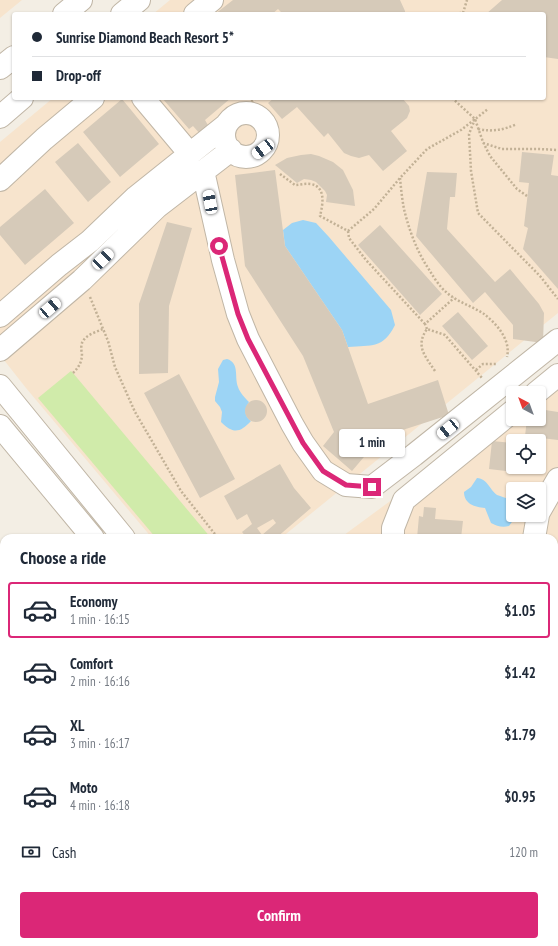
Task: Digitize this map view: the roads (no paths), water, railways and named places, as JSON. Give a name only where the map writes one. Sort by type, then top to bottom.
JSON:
[{"type":"street","points":[[66,12],[81,0]]},
{"type":"street","points":[[124,12],[139,0]]},
{"type":"street","points":[[197,12],[212,0]]},
{"type":"street","points":[[0,68],[12,58]]},
{"type":"street","points":[[0,117],[20,100]]},
{"type":"street","points":[[0,180],[44,139],[91,100]]},
{"type":"street","points":[[144,100],[190,154]]},
{"type":"street","points":[[0,316],[59,265],[90,241],[136,197],[231,120],[245,112],[258,115],[267,126],[268,138],[263,149],[256,155],[244,156],[238,155],[231,150],[225,140],[224,133],[231,120]]},
{"type":"street","points":[[0,350],[82,280],[157,207],[231,150]]},
{"type":"street","points":[[203,171],[222,260],[238,314],[248,339],[299,436],[323,471],[346,485],[372,487],[558,340]]},
{"type":"street","points":[[545,386],[558,375]]},
{"type":"street","points":[[0,386],[121,534]]},
{"type":"street","points":[[393,534],[393,528],[404,500],[506,417]]},
{"type":"street","points":[[0,426],[90,534]]},
{"type":"street","points":[[546,500],[558,479]]},
{"type":"street","points":[[535,534],[537,522]]},
{"type":"water","points":[[303,220],[316,223],[391,310],[395,325],[391,333],[381,342],[370,345],[348,347],[342,330],[285,246],[283,230],[292,223]]},
{"type":"water","points":[[227,359],[234,364],[238,387],[249,402],[246,407],[246,412],[247,417],[251,421],[240,430],[229,429],[221,422],[222,412],[215,401],[219,382],[218,369],[223,360]]},
{"type":"water","points":[[477,478],[481,479],[486,482],[494,493],[506,498],[506,522],[512,522],[509,526],[504,527],[491,523],[485,508],[474,506],[468,502],[464,496],[464,492],[471,487]]}]
